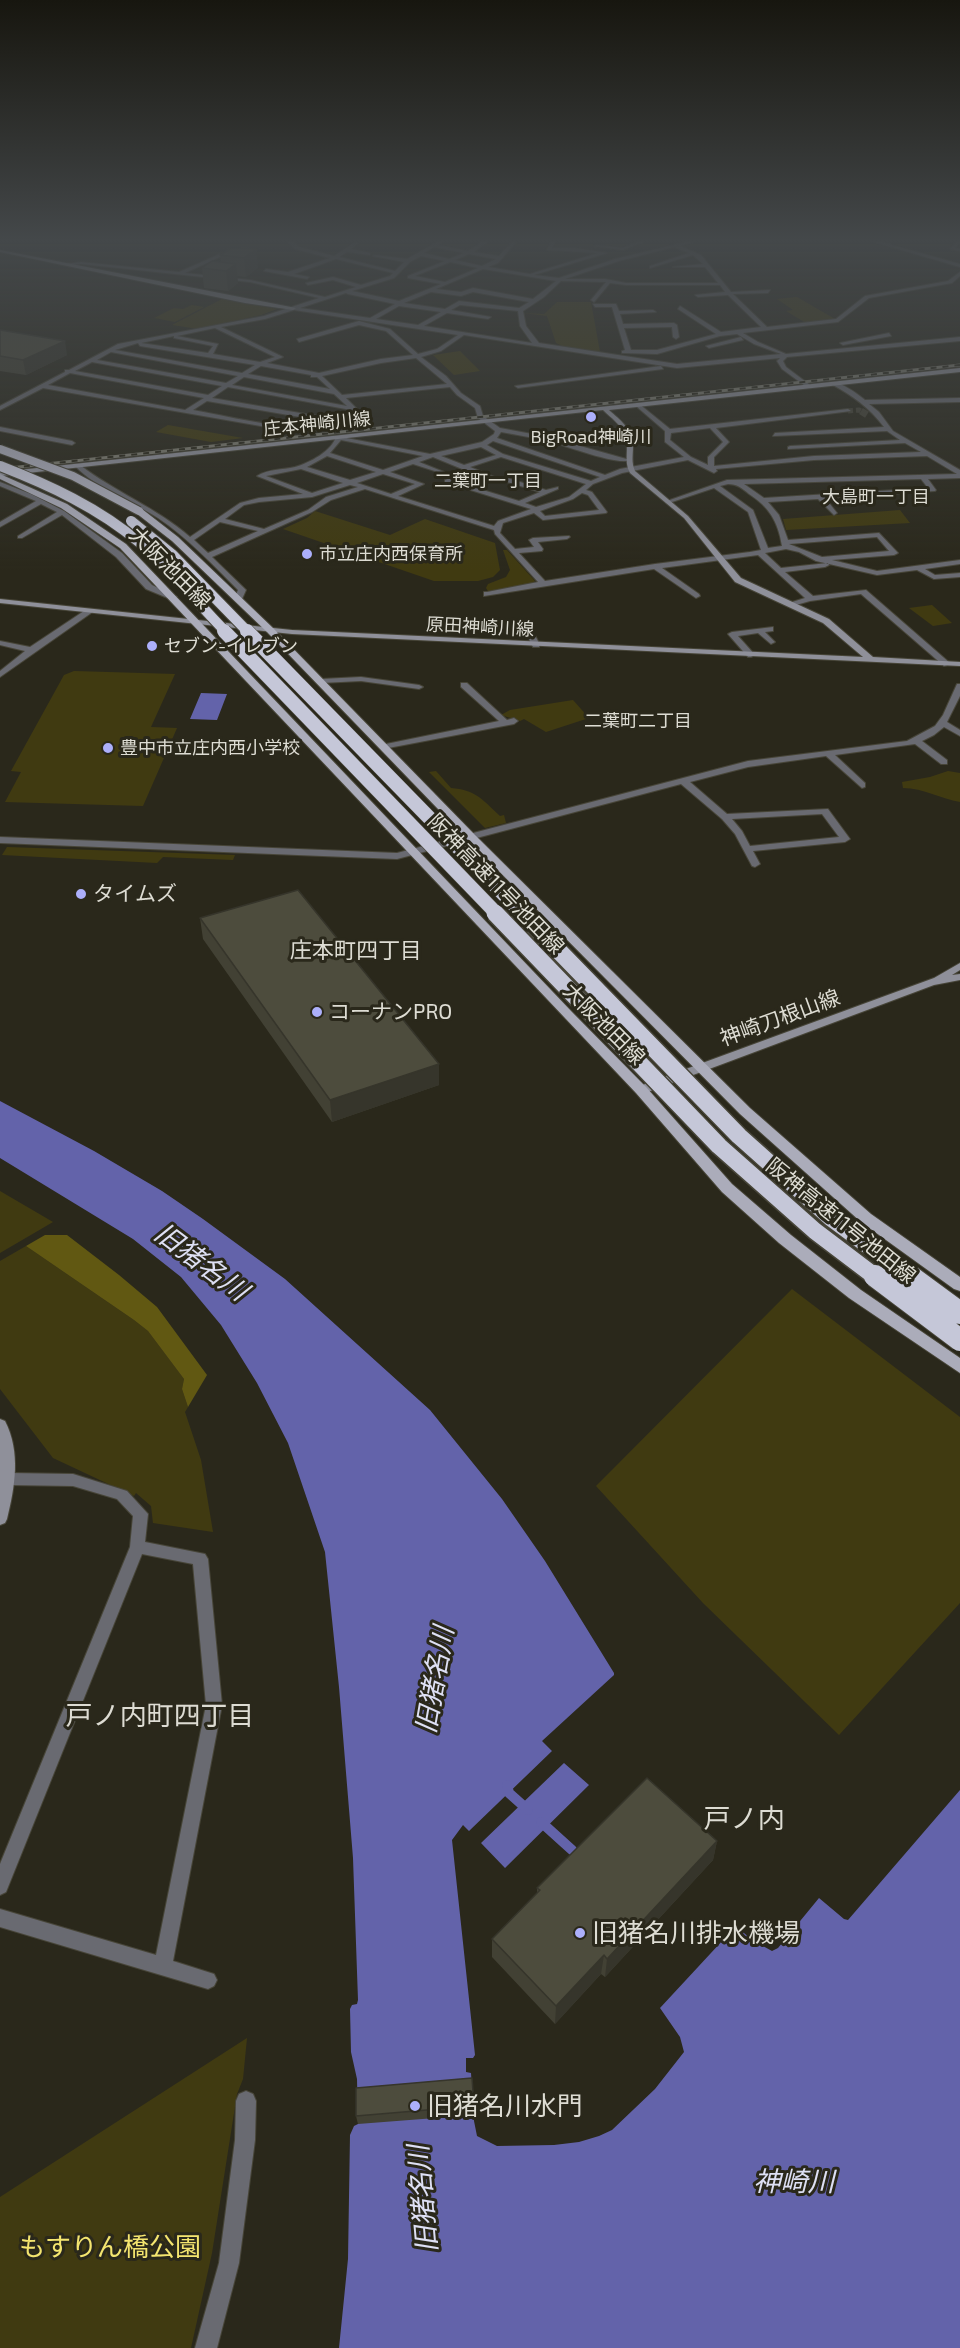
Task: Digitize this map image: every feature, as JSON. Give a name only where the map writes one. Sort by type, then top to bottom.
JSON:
[{"type":"highway","name":"阪神高速11号池田線","points":[[0,457],[56,478],[88,494],[119,512],[156,540],[739,1136],[831,1218],[960,1313]]},
{"type":"highway","name":"阪神高速11号池田線","points":[[0,466],[43,483],[104,515],[141,544],[719,1146],[814,1231],[960,1340]]},
{"type":"main road","name":"大阪池田線","points":[[0,449],[73,476],[139,512],[175,539],[270,630],[471,837],[792,1155],[858,1211],[960,1285]]},
{"type":"main road","name":"大阪池田線","points":[[0,475],[42,494],[93,523],[123,546],[641,1090],[727,1188],[785,1239],[855,1294],[960,1367]]},
{"type":"street","points":[[0,408],[106,352]]},
{"type":"street","points":[[117,352],[336,395],[451,385]]},
{"type":"street","points":[[43,386],[305,431],[351,424],[362,417],[336,395],[317,374],[190,352]]},
{"type":"street","points":[[188,411],[260,364],[280,357],[268,352]]},
{"type":"street","points":[[414,352],[459,394],[478,407],[484,421],[498,430],[548,439],[627,460]]},
{"type":"street","points":[[272,397],[317,374],[434,352]]},
{"type":"street","points":[[582,352],[677,366]]},
{"type":"street","points":[[612,356],[626,352]]},
{"type":"street","points":[[779,352],[784,354],[797,352]]},
{"type":"street","points":[[518,386],[812,352]]},
{"type":"street","points":[[784,354],[780,362],[784,368],[808,386]]},
{"type":"street","points":[[90,360],[227,386],[272,397],[351,408]]},
{"type":"street","name":"庄本神崎川線","points":[[0,475],[960,370]]},
{"type":"street","points":[[68,371],[351,424]]},
{"type":"street","points":[[171,396],[201,381]]},
{"type":"street","points":[[833,384],[864,402],[877,413],[889,429],[960,474]]},
{"type":"street","points":[[864,402],[960,400]]},
{"type":"street","points":[[153,406],[162,401]]},
{"type":"street","points":[[638,405],[668,431],[848,411]]},
{"type":"street","points":[[604,408],[628,435],[630,444],[627,460],[630,469],[670,501],[703,536],[730,572],[749,587],[831,625],[871,660]]},
{"type":"street","points":[[869,416],[883,423]]},
{"type":"street","points":[[711,426],[726,442],[711,457],[711,468]]},
{"type":"street","points":[[0,429],[72,442]]},
{"type":"street","points":[[775,435],[889,429]]},
{"type":"street","points":[[494,439],[498,430]]},
{"type":"street","points":[[668,431],[667,441],[689,458],[711,468],[728,482]]},
{"type":"street","points":[[312,495],[260,477],[270,471],[301,467],[325,453],[337,443],[338,437],[432,456],[546,492]]},
{"type":"street","points":[[190,540],[235,507],[248,502],[301,498],[432,456],[494,439],[606,477]]},
{"type":"street","points":[[790,448],[910,441]]},
{"type":"street","points":[[481,444],[501,454],[591,483]]},
{"type":"street","points":[[325,453],[421,484],[391,496]]},
{"type":"street","points":[[501,454],[447,481],[519,503],[535,510],[543,518],[604,512],[590,493],[580,491]]},
{"type":"street","points":[[711,468],[814,458],[929,454]]},
{"type":"street","points":[[496,529],[498,524],[506,519],[571,498],[591,483],[606,477],[630,469],[689,458]]},
{"type":"street","points":[[413,462],[442,473]]},
{"type":"street","points":[[78,466],[86,473],[139,503],[190,540],[242,590],[238,599]]},
{"type":"street","points":[[301,467],[496,529],[543,583]]},
{"type":"street","points":[[670,501],[689,497],[728,482],[960,474]]},
{"type":"street","points":[[761,500],[933,490],[922,476]]},
{"type":"street","points":[[844,478],[852,494]]},
{"type":"street","points":[[737,482],[761,500],[780,519],[785,544]]},
{"type":"street","points":[[0,484],[41,501],[62,513],[119,555],[149,587],[173,597]]},
{"type":"street","points":[[715,486],[751,512],[762,552],[810,598]]},
{"type":"street","points":[[207,556],[310,511],[314,506],[330,499],[366,487]]},
{"type":"street","points":[[519,503],[556,488]]},
{"type":"street","points":[[819,496],[834,513]]},
{"type":"street","points":[[301,498],[310,511]]},
{"type":"street","points":[[0,525],[41,501]]},
{"type":"street","points":[[0,513],[15,516]]},
{"type":"street","points":[[20,537],[62,513]]},
{"type":"street","points":[[220,520],[265,531]]},
{"type":"street","points":[[487,594],[543,583],[762,552],[785,544],[879,535],[894,553],[779,570]]},
{"type":"street","points":[[514,551],[539,549],[533,540],[567,537]]},
{"type":"street","points":[[785,544],[822,562],[877,573],[960,562]]},
{"type":"street","points":[[656,566],[696,596]]},
{"type":"street","points":[[920,569],[934,577],[960,575]]},
{"type":"street","points":[[792,605],[810,598],[863,591],[947,664]]},
{"type":"street","name":"原田神崎川線","points":[[0,601],[270,630],[536,645],[960,664]]},
{"type":"street","points":[[0,675],[31,650],[90,611]]},
{"type":"street","points":[[526,626],[536,645]]},
{"type":"street","points":[[751,655],[732,634],[770,629]]},
{"type":"street","points":[[759,630],[771,642]]},
{"type":"street","points":[[0,644],[31,650]]},
{"type":"street","points":[[321,681],[361,679],[419,687]]},
{"type":"street","points":[[464,685],[504,721]]},
{"type":"street","points":[[0,840],[397,856],[748,764],[900,746],[917,741],[944,724],[960,686]]},
{"type":"street","points":[[386,747],[504,721],[514,721]]},
{"type":"street","points":[[944,724],[960,733]]},
{"type":"street","points":[[917,741],[944,762]]},
{"type":"street","points":[[826,753],[862,785]]},
{"type":"street","points":[[683,781],[725,817],[739,833],[755,864]]},
{"type":"street","points":[[725,817],[825,811],[844,839],[748,849]]},
{"type":"street","name":"神崎刀根山線","points":[[641,1090],[932,982],[960,966]]},
{"type":"street","name":"神崎刀根山線","points":[[932,982],[960,978]]},
{"type":"street","points":[[0,1425],[9,1454],[9,1479],[0,1519]]},
{"type":"street","points":[[0,1886],[137,1547],[141,1514],[122,1496],[73,1480],[9,1479]]},
{"type":"street","points":[[137,1547],[200,1559],[214,1706],[163,1967]]},
{"type":"street","points":[[0,1918],[208,1980]]},
{"type":"street","points":[[206,2348],[229,2263],[245,2140],[246,2101]]},
{"type":"green space","points":[[461,352],[480,371],[454,375],[433,355]]},
{"type":"green space","points":[[168,425],[243,438],[211,442],[156,432]]},
{"type":"green space","points":[[900,510],[910,523],[786,530],[783,519]]},
{"type":"green space","points":[[315,511],[390,535],[425,519],[495,543],[500,570],[493,577],[478,581],[434,581],[283,529],[307,518]]},
{"type":"green space","points":[[503,550],[507,550],[535,581],[532,584],[488,591],[486,588],[488,584],[506,577],[510,570]]},
{"type":"green space","points":[[932,605],[952,623],[933,626],[909,608]]},
{"type":"green space","points":[[74,671],[175,674],[151,727],[177,728],[143,806],[5,802],[21,772],[11,771],[64,675]]},
{"type":"green space","points":[[573,700],[589,718],[546,732],[524,719],[520,721],[501,715],[510,710]]},
{"type":"green space","points":[[436,771],[451,788],[472,793],[500,816],[504,815],[506,823],[485,828],[429,772]]},
{"type":"green space","points":[[948,771],[960,773],[960,802],[903,788],[902,782]]},
{"type":"green space","points":[[7,847],[235,855],[233,860],[163,857],[157,863],[2,855]]},
{"type":"green space","points":[[0,1191],[53,1222],[0,1253]]},
{"type":"green space","points":[[26,1246],[148,1331],[184,1379],[182,1389],[188,1407],[185,1412],[201,1460],[213,1532],[153,1523],[151,1506],[136,1493],[134,1496],[53,1458],[0,1389],[0,1261]]},
{"type":"green space","points":[[792,1289],[960,1417],[960,1603],[839,1735],[703,1603],[596,1486]]},
{"type":"green space","name":"もすりん橋公園","points":[[247,2038],[243,2079],[237,2094],[212,2253],[191,2348],[0,2348],[0,2197]]},
{"type":"shaded area","points":[[45,1235],[67,1235],[157,1307],[207,1375],[188,1407],[182,1389],[184,1379],[148,1331],[26,1246]]},
{"type":"water","points":[[201,693],[227,694],[217,720],[190,719]]},
{"type":"water","points":[[0,1101],[94,1151],[162,1191],[203,1219],[285,1279],[430,1410],[502,1499],[545,1561],[614,1673],[542,1741],[552,1751],[469,1831],[463,1825],[452,1840],[475,2055],[473,2058],[466,2058],[466,2072],[471,2073],[477,2136],[497,2146],[554,2145],[579,2142],[612,2130],[655,2089],[684,2052],[680,2037],[660,2008],[736,1926],[752,1940],[772,1951],[778,1948],[819,1898],[848,1920],[960,1790],[960,2348],[339,2348],[348,2259],[350,2135],[354,2126],[358,2124],[357,2079],[351,2052],[350,2009],[352,2005],[357,2004],[358,2000],[353,1858],[325,1552],[288,1443],[257,1383],[221,1325],[181,1277],[133,1239],[0,1158]]},
{"type":"water","points":[[564,1763],[589,1785],[505,1868],[481,1843]]},
{"type":"building","points":[[0,352],[42,352],[23,360],[0,356]]},
{"type":"building","name":"コーナンPRO","points":[[298,890],[439,1064],[330,1100],[200,918]]},
{"type":"building","name":"旧猪名川排水機場","points":[[647,1778],[717,1841],[607,1959],[604,1955],[556,2006],[492,1939],[540,1890],[537,1888]]},
{"type":"building","name":"旧猪名川水門","points":[[472,2078],[474,2106],[356,2116],[356,2088]]},
{"type":"waterway","points":[[507,1785],[509,1793],[528,1810]]},
{"type":"waterway","points":[[541,1822],[572,1850]]},
{"type":"tunnel","points":[[848,411],[859,410],[864,413]]},
{"type":"tunnel","points":[[861,411],[869,416]]},
{"type":"railway","points":[[0,469],[960,365]]},
{"type":"place","name":"BigRoad神崎川","points":[[591,417]]},
{"type":"place","name":"市立庄内西保育所","points":[[307,554]]},
{"type":"place","name":"セブン-イレブン","points":[[152,646]]},
{"type":"place","name":"豊中市立庄内西小学校","points":[[108,748]]},
{"type":"place","name":"タイムズ","points":[[81,894]]},
{"type":"place","name":"コーナンPRO","points":[[317,1012]]},
{"type":"place","name":"旧猪名川排水機場","points":[[580,1933]]},
{"type":"place","name":"旧猪名川水門","points":[[415,2106]]},
{"type":"district","name":"二葉町一丁目","points":[[488,481]]},
{"type":"district","name":"大島町一丁目","points":[[876,497]]},
{"type":"district","name":"二葉町二丁目","points":[[638,721]]},
{"type":"district","name":"庄本町四丁目","points":[[356,951]]},
{"type":"district","name":"戸ノ内町四丁目","points":[[160,1716]]},
{"type":"district","name":"戸ノ内","points":[[744,1819]]},
{"type":"water label","name":"旧猪名川","points":[[201,1262]]},
{"type":"water label","name":"旧猪名川","points":[[435,1680]]},
{"type":"water label","name":"神崎川","points":[[794,2182]]},
{"type":"water label","name":"旧猪名川","points":[[423,2199]]}]
